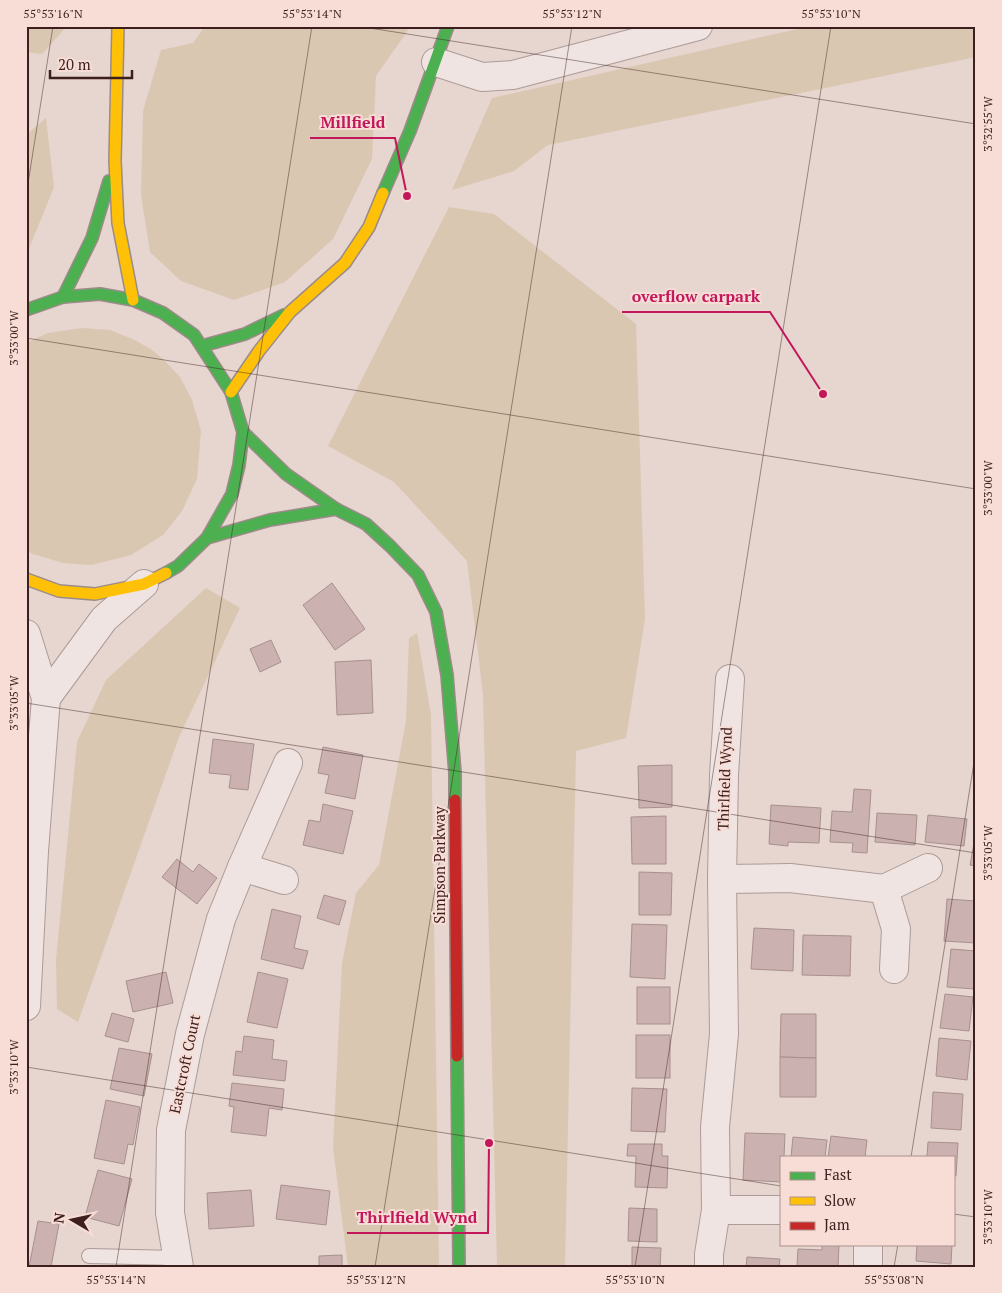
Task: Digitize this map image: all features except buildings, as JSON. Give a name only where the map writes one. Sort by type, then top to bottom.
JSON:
[{"type":"main road","points":[[118,26],[115,160],[118,223],[133,300]]},
{"type":"main road","points":[[231,392],[259,351],[290,312],[345,263],[369,227],[410,131],[448,26]]},
{"type":"main road","points":[[63,296],[92,238],[115,160]]},
{"type":"main road","points":[[26,310],[63,296],[100,294],[133,300],[163,313],[194,335],[202,346],[231,392],[243,432],[239,464],[232,494],[207,538],[178,566],[144,584],[95,594],[59,591],[26,579]]},
{"type":"main road","points":[[202,346],[245,334],[290,312]]},
{"type":"main road","name":"Simpson Parkway","points":[[243,432],[286,474],[336,509],[366,524],[390,546],[418,575],[436,612],[447,675],[455,773],[459,1267]]},
{"type":"main road","points":[[207,538],[270,520],[336,509]]},
{"type":"street","points":[[436,62],[482,77],[513,75],[698,26]]},
{"type":"street","points":[[46,698],[104,619],[144,584]]},
{"type":"street","points":[[26,634],[46,698],[34,851],[26,1006]]},
{"type":"street","name":"Thirlfield Wynd","points":[[709,1267],[716,1210],[715,1127],[724,1034],[722,879],[724,775],[730,679]]},
{"type":"street","name":"Eastcroft Court","points":[[179,1263],[170,1213],[171,1130],[190,1034],[221,919],[288,763]]},
{"type":"street","points":[[242,867],[284,880]]},
{"type":"street","points":[[722,879],[790,878],[884,889],[928,868]]},
{"type":"street","points":[[884,889],[896,929],[894,969]]},
{"type":"street","points":[[716,1210],[780,1210]]},
{"type":"street","points":[[868,1246],[868,1267]]},
{"type":"lane","points":[[89,1256],[179,1263]]},
{"type":"shaded area","points":[[26,26],[67,26],[42,54],[26,52]]},
{"type":"shaded area","points":[[205,26],[411,26],[376,76],[372,159],[333,239],[285,282],[234,300],[181,281],[150,252],[141,195],[143,111],[161,50],[193,43]]},
{"type":"shaded area","points":[[811,26],[976,26],[976,57],[548,145],[514,171],[452,190],[492,98]]},
{"type":"shaded area","points":[[46,118],[54,187],[26,256],[26,135]]},
{"type":"shaded area","points":[[449,207],[494,214],[636,324],[645,619],[626,738],[576,751],[565,1267],[497,1267],[483,695],[467,561],[394,482],[328,446]]},
{"type":"shaded area","points":[[82,328],[110,330],[135,340],[164,360],[180,377],[192,400],[201,431],[197,479],[182,511],[163,535],[131,555],[91,565],[63,563],[26,550],[26,343],[48,333]]},
{"type":"shaded area","points":[[206,588],[240,608],[179,737],[78,1022],[57,1009],[56,960],[77,742],[106,680]]},
{"type":"shaded area","points":[[417,633],[431,715],[439,1267],[348,1267],[333,1147],[342,963],[356,893],[379,865],[406,721],[409,638]]},
{"type":"traffic: fast","points":[[383,193],[410,131],[448,26]]},
{"type":"traffic: fast","points":[[63,297],[92,238],[109,181]]},
{"type":"traffic: fast","points":[[26,310],[63,297],[100,294],[133,300],[163,313],[194,335],[231,392],[243,432],[239,465],[232,494],[207,538],[178,566],[166,573]]},
{"type":"traffic: fast","points":[[202,346],[245,334],[284,315]]},
{"type":"traffic: fast","points":[[243,432],[286,474],[336,509],[366,524],[418,575],[436,612],[447,675],[455,773],[455,800]]},
{"type":"traffic: fast","points":[[207,538],[270,520],[336,509]]},
{"type":"traffic: fast","points":[[457,1056],[459,1267]]},
{"type":"traffic: slow","points":[[118,26],[115,161],[118,223],[133,300]]},
{"type":"traffic: slow","points":[[231,392],[259,351],[290,312],[345,263],[369,227],[383,193]]},
{"type":"traffic: slow","points":[[26,579],[59,591],[95,594],[144,584],[166,573]]},
{"type":"traffic: jam","points":[[455,800],[457,1056]]},
{"type":"place","name":"Millfield","points":[[407,196]]},
{"type":"place","name":"overflow carpark","points":[[823,394]]},
{"type":"place","name":"Thirlfield Wynd","points":[[489,1143]]}]
